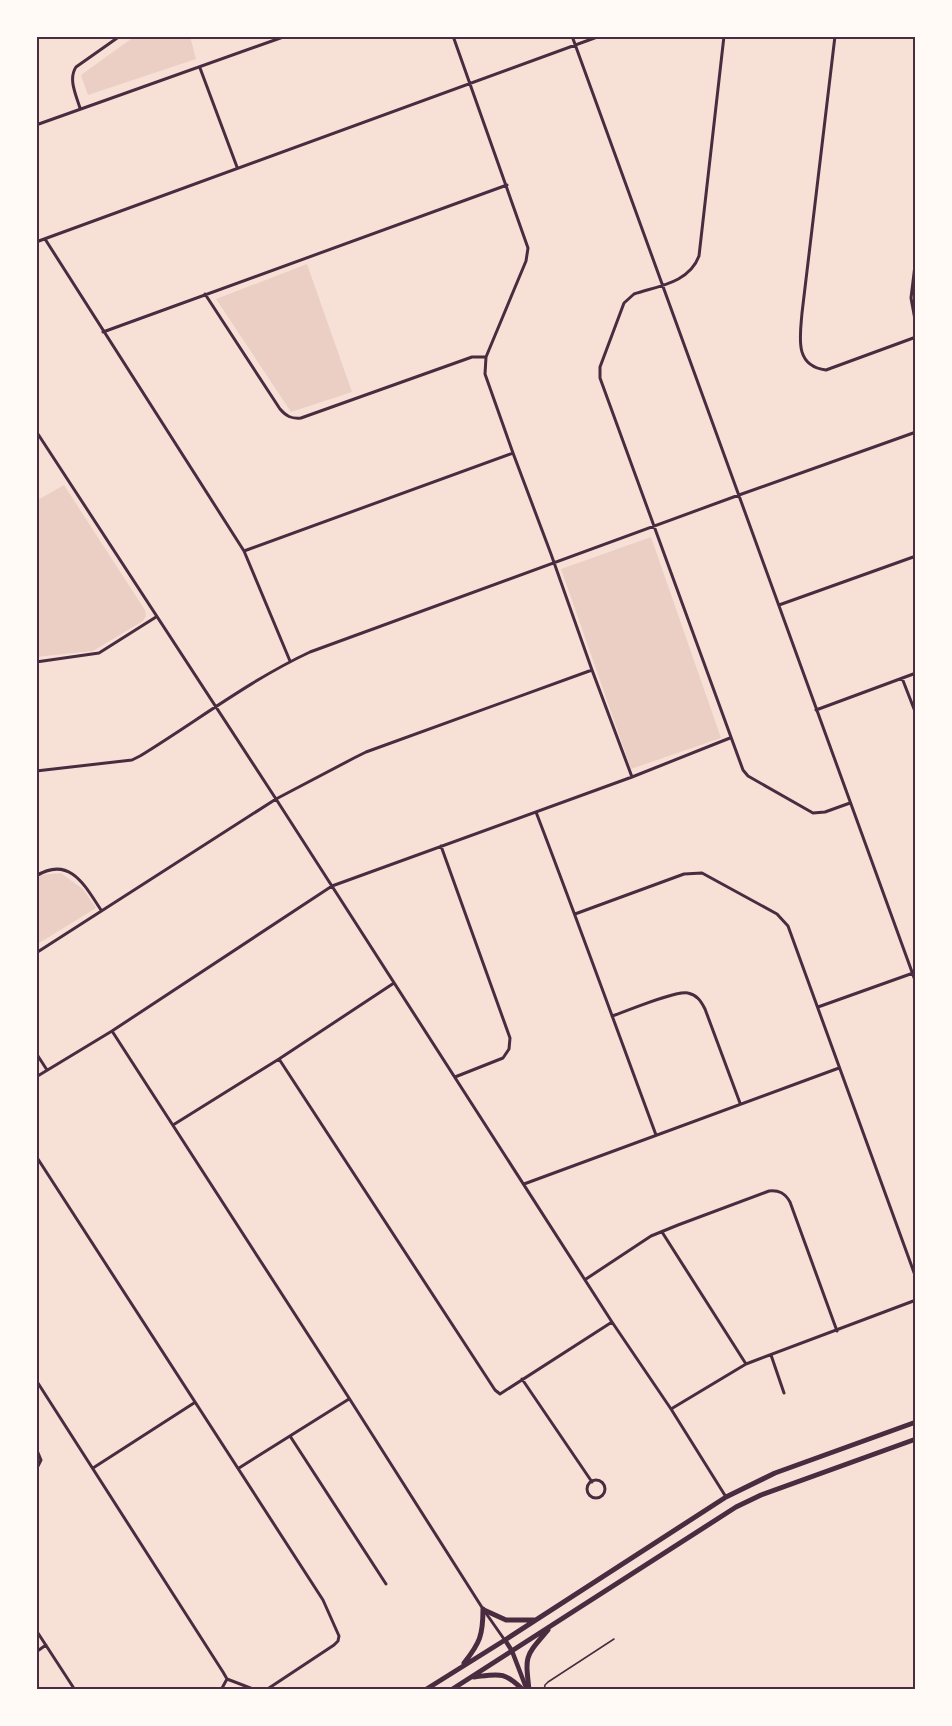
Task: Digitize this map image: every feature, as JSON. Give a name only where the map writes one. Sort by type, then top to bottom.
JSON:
[{"type":"main road","points":[[425,1690],[726,1497],[776,1473],[916,1422]]},
{"type":"main road","points":[[451,1690],[747,1501],[916,1439]]},
{"type":"main road","points":[[461,1667],[481,1637],[484,1610],[507,1620],[535,1620]]},
{"type":"main road","points":[[526,1690],[530,1650],[553,1624]]},
{"type":"main road","points":[[470,1677],[505,1675],[526,1690]]},
{"type":"street","points":[[81,108],[72,79],[74,70],[120,36]]},
{"type":"street","points":[[36,125],[286,36]]},
{"type":"street","points":[[453,36],[507,185],[528,253],[486,357],[485,374],[632,777]]},
{"type":"street","points":[[572,36],[916,983]]},
{"type":"street","points":[[36,242],[600,36]]},
{"type":"street","points":[[724,36],[699,256],[694,267],[686,275],[628,298],[624,303],[599,371],[743,770],[748,776],[813,813],[825,812],[850,803]]},
{"type":"street","points":[[835,36],[800,336],[804,358],[812,367],[826,370],[916,338]]},
{"type":"street","points":[[200,68],[237,168]]},
{"type":"street","points":[[104,332],[507,185]]},
{"type":"street","points":[[45,239],[244,551],[290,661]]},
{"type":"street","points":[[916,257],[911,298],[916,325]]},
{"type":"street","points":[[205,294],[280,409],[291,417],[301,418],[472,357],[486,357]]},
{"type":"street","points":[[36,430],[726,1497]]},
{"type":"street","points":[[36,771],[132,760],[290,661],[310,652],[916,432]]},
{"type":"street","points":[[244,551],[513,453]]},
{"type":"street","points":[[779,606],[916,556]]},
{"type":"street","points":[[36,662],[99,653],[156,617]]},
{"type":"street","points":[[36,953],[276,799],[366,752],[592,670]]},
{"type":"street","points":[[816,710],[916,673]]},
{"type":"street","points":[[902,678],[916,714]]},
{"type":"street","points":[[36,1077],[112,1031],[332,886],[632,777],[730,738]]},
{"type":"street","points":[[536,812],[656,1135]]},
{"type":"street","points":[[441,846],[510,1038],[509,1049],[503,1058],[455,1077]]},
{"type":"street","points":[[36,876],[54,869],[62,869],[71,873],[82,880],[101,910]]},
{"type":"street","points":[[575,914],[684,874],[702,873],[777,914],[784,921],[788,926],[818,1007],[916,1278]]},
{"type":"street","points":[[818,1007],[914,973]]},
{"type":"street","points":[[173,1125],[394,983]]},
{"type":"street","points":[[611,1016],[681,992],[700,999],[740,1103]]},
{"type":"street","points":[[112,1031],[512,1651],[526,1690]]},
{"type":"street","points":[[36,1053],[47,1070]]},
{"type":"street","points":[[279,1059],[488,1383],[500,1394],[612,1322]]},
{"type":"street","points":[[524,1184],[839,1068]]},
{"type":"street","points":[[36,1156],[323,1600],[339,1637],[334,1645],[266,1690]]},
{"type":"street","points":[[585,1279],[639,1243],[662,1232],[769,1191],[776,1191],[782,1193],[790,1202],[837,1331]]},
{"type":"street","points":[[662,1232],[746,1364]]},
{"type":"street","points":[[671,1409],[746,1364],[916,1300]]},
{"type":"street","points":[[771,1355],[784,1393]]},
{"type":"street","points":[[522,1379],[592,1482]]},
{"type":"street","points":[[36,1380],[227,1679],[256,1690]]},
{"type":"street","points":[[238,1468],[349,1398]]},
{"type":"street","points":[[93,1468],[194,1403]]},
{"type":"street","points":[[290,1436],[386,1584]]},
{"type":"street","points":[[36,1448],[41,1458],[36,1470]]},
{"type":"street","points":[[597,1480],[604,1486],[605,1491],[598,1498],[589,1495],[587,1490],[588,1485],[592,1482],[597,1480]]},
{"type":"street","points":[[36,1630],[75,1690]]},
{"type":"street","points":[[36,1652],[46,1645]]},
{"type":"street","points":[[221,1690],[227,1679]]},
{"type":"lane","points":[[544,1690],[548,1682],[614,1639]]},
{"type":"shaded area","points":[[135,36],[190,36],[196,59],[88,95],[81,75]]},
{"type":"shaded area","points":[[307,264],[352,392],[291,412],[216,299]]},
{"type":"shaded area","points":[[64,485],[145,610],[146,616],[143,621],[93,651],[36,657],[36,501]]},
{"type":"shaded area","points":[[651,537],[721,738],[631,769],[561,569]]},
{"type":"shaded area","points":[[61,873],[83,889],[96,908],[36,945],[36,877]]}]
